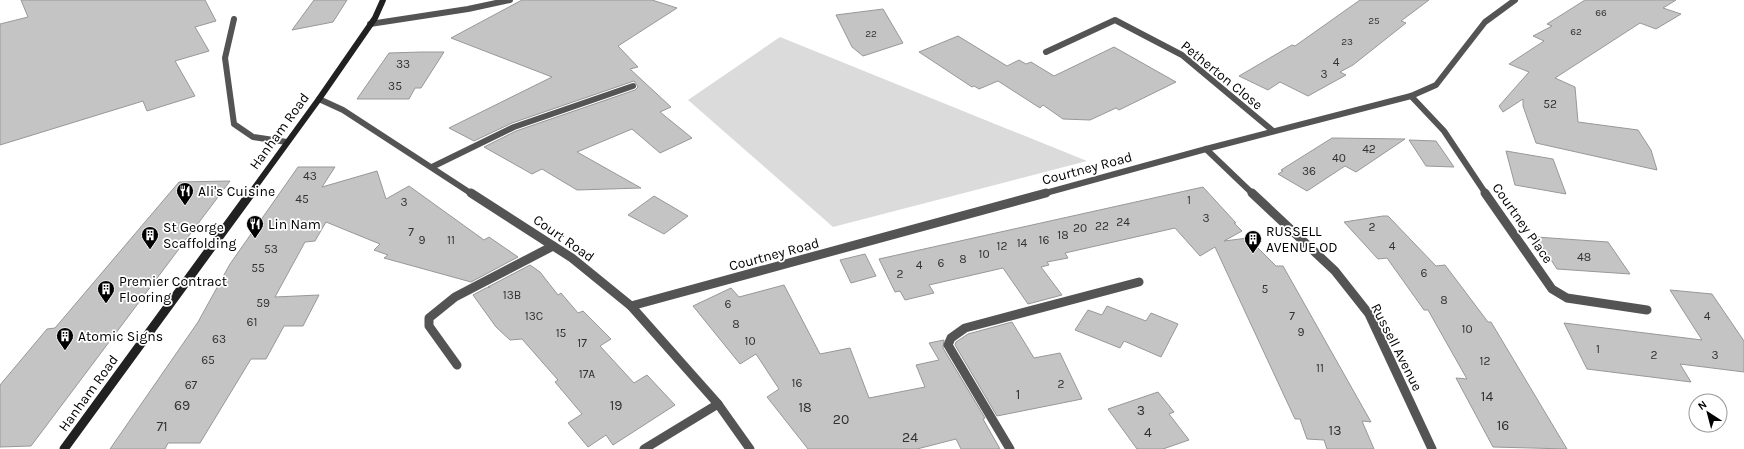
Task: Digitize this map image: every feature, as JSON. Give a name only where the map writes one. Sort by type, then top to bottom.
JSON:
[{"type":"main road","name":"Hanham Road","points":[[64,449],[319,99],[370,24],[383,0]]},
{"type":"street","points":[[370,24],[468,9],[510,0]]},
{"type":"street","name":"Courtney Road","points":[[631,306],[1206,149],[1410,96],[1436,85],[1485,22],[1515,0]]},
{"type":"street","points":[[234,19],[224,58],[234,124],[253,137],[287,142]]},
{"type":"street","name":"Petherton Close","points":[[1046,52],[1116,20],[1182,55],[1273,131]]},
{"type":"street","points":[[432,167],[514,127],[633,86]]},
{"type":"street","name":"Courtney Place","points":[[1410,96],[1444,131],[1503,220],[1552,289],[1567,298],[1647,310]]},
{"type":"street","name":"Court Road","points":[[319,99],[343,110],[572,258],[631,306],[718,404],[750,449]]},
{"type":"street","name":"Russell Avenue","points":[[1206,149],[1335,270],[1368,314],[1432,449]]},
{"type":"street","points":[[457,365],[429,326],[429,318],[455,297],[553,246]]},
{"type":"street","points":[[1010,449],[948,345],[951,338],[965,328],[1139,282]]},
{"type":"street","points":[[644,449],[718,404]]},
{"type":"shaded area","points":[[780,37],[1087,161],[833,227],[688,100]]},
{"type":"building","points":[[21,0],[205,0],[216,21],[195,27],[209,51],[175,61],[195,96],[147,111],[143,101],[0,145],[0,24],[28,17]]},
{"type":"building","points":[[314,0],[347,0],[333,22],[292,30]]},
{"type":"building","points":[[522,0],[652,0],[677,8],[618,46],[638,67],[630,69],[671,107],[660,112],[692,138],[660,153],[632,129],[577,152],[641,188],[577,190],[542,169],[532,174],[484,147],[516,131],[635,90],[638,87],[634,81],[512,123],[474,141],[449,128],[552,77],[451,38]]},
{"type":"building","points":[[1360,0],[1429,0],[1401,21],[1406,23],[1353,65],[1340,72],[1346,75],[1308,96],[1280,82],[1268,90],[1239,76],[1292,45],[1295,46]]},
{"type":"building","points":[[1585,0],[1676,0],[1663,8],[1681,14],[1656,29],[1640,23],[1555,78],[1575,87],[1578,122],[1638,130],[1651,150],[1657,170],[1536,143],[1523,106],[1523,99],[1503,112],[1499,106],[1529,72],[1509,64],[1544,41],[1533,36],[1552,26],[1547,24]]},
{"type":"building","points":[[883,9],[903,43],[863,56],[852,47],[836,15]]},
{"type":"building","points":[[958,36],[1007,66],[1019,60],[1026,64],[1031,62],[1054,76],[1114,47],[1176,82],[1119,110],[1116,108],[1090,120],[1063,119],[1043,105],[1040,108],[998,81],[979,89],[974,86],[972,87],[919,52]]},
{"type":"building","points":[[444,52],[421,88],[415,88],[409,99],[357,99],[389,53]]},
{"type":"building","points":[[1332,138],[1405,139],[1356,172],[1345,166],[1307,191],[1278,174],[1283,171],[1281,170]]},
{"type":"building","points":[[1409,140],[1436,141],[1454,167],[1426,166]]},
{"type":"building","points":[[1506,151],[1553,159],[1566,194],[1515,185]]},
{"type":"building","points":[[298,167],[335,167],[322,187],[377,171],[386,199],[409,186],[484,240],[489,237],[518,257],[471,282],[384,258],[388,255],[374,250],[380,244],[326,222],[315,241],[305,242],[275,297],[319,295],[303,326],[284,326],[266,359],[251,359],[200,443],[168,443],[165,449],[110,449],[198,322],[230,264]]},
{"type":"building","points":[[230,181],[31,446],[0,447],[0,385],[47,329],[55,328],[179,182]]},
{"type":"building","points":[[1203,187],[1242,231],[1224,241],[1248,238],[1276,266],[1283,266],[1371,422],[1362,421],[1374,449],[1327,449],[1324,440],[1307,439],[1300,419],[1295,419],[1215,247],[1200,256],[1175,228],[1065,253],[1068,258],[1047,262],[1049,265],[1041,267],[1062,295],[1028,304],[1003,268],[929,285],[934,293],[905,300],[900,291],[895,292],[879,259]]},
{"type":"building","points":[[654,196],[688,216],[664,234],[628,215]]},
{"type":"building","points":[[1388,216],[1436,266],[1445,265],[1488,322],[1491,322],[1567,449],[1493,447],[1456,378],[1467,379],[1428,310],[1424,310],[1387,258],[1378,259],[1344,222]]},
{"type":"building","points":[[1536,237],[1608,242],[1630,274],[1557,269]]},
{"type":"building","points":[[865,254],[876,276],[851,283],[840,260]]},
{"type":"building","points":[[530,265],[540,272],[558,295],[561,293],[578,313],[583,311],[611,339],[600,346],[634,383],[647,375],[675,405],[613,445],[606,435],[588,447],[568,423],[582,414],[555,382],[558,380],[522,339],[510,340],[496,327],[473,295]]},
{"type":"building","points":[[784,285],[820,354],[850,348],[869,398],[925,387],[916,365],[939,360],[929,343],[944,340],[943,348],[985,418],[983,419],[1000,449],[961,449],[956,439],[917,449],[808,449],[767,397],[779,389],[756,354],[740,364],[693,306],[731,288],[739,297]]},
{"type":"building","points":[[1670,290],[1712,294],[1744,341],[1744,372],[1680,364],[1691,382],[1587,369],[1564,323],[1702,340]]},
{"type":"building","points":[[1107,306],[1146,321],[1151,313],[1178,324],[1161,357],[1124,341],[1120,348],[1075,330],[1088,310],[1102,315]]},
{"type":"building","points":[[1012,322],[1034,358],[1060,353],[1082,399],[997,416],[955,345],[956,342],[968,334]]},
{"type":"building","points":[[1158,392],[1174,412],[1169,414],[1189,440],[1163,449],[1137,449],[1108,409]]},
{"type":"place","name":"Ali's Cuisine","points":[[185,206]]},
{"type":"place","name":"Lin Nam","points":[[255,239]]},
{"type":"place","name":"St George Scaffolding","points":[[150,250]]},
{"type":"place","name":"RUSSELL AVENUE OD","points":[[1253,254]]},
{"type":"place","name":"Premier Contract Flooring","points":[[106,304]]},
{"type":"place","name":"Atomic Signs","points":[[65,351]]}]
